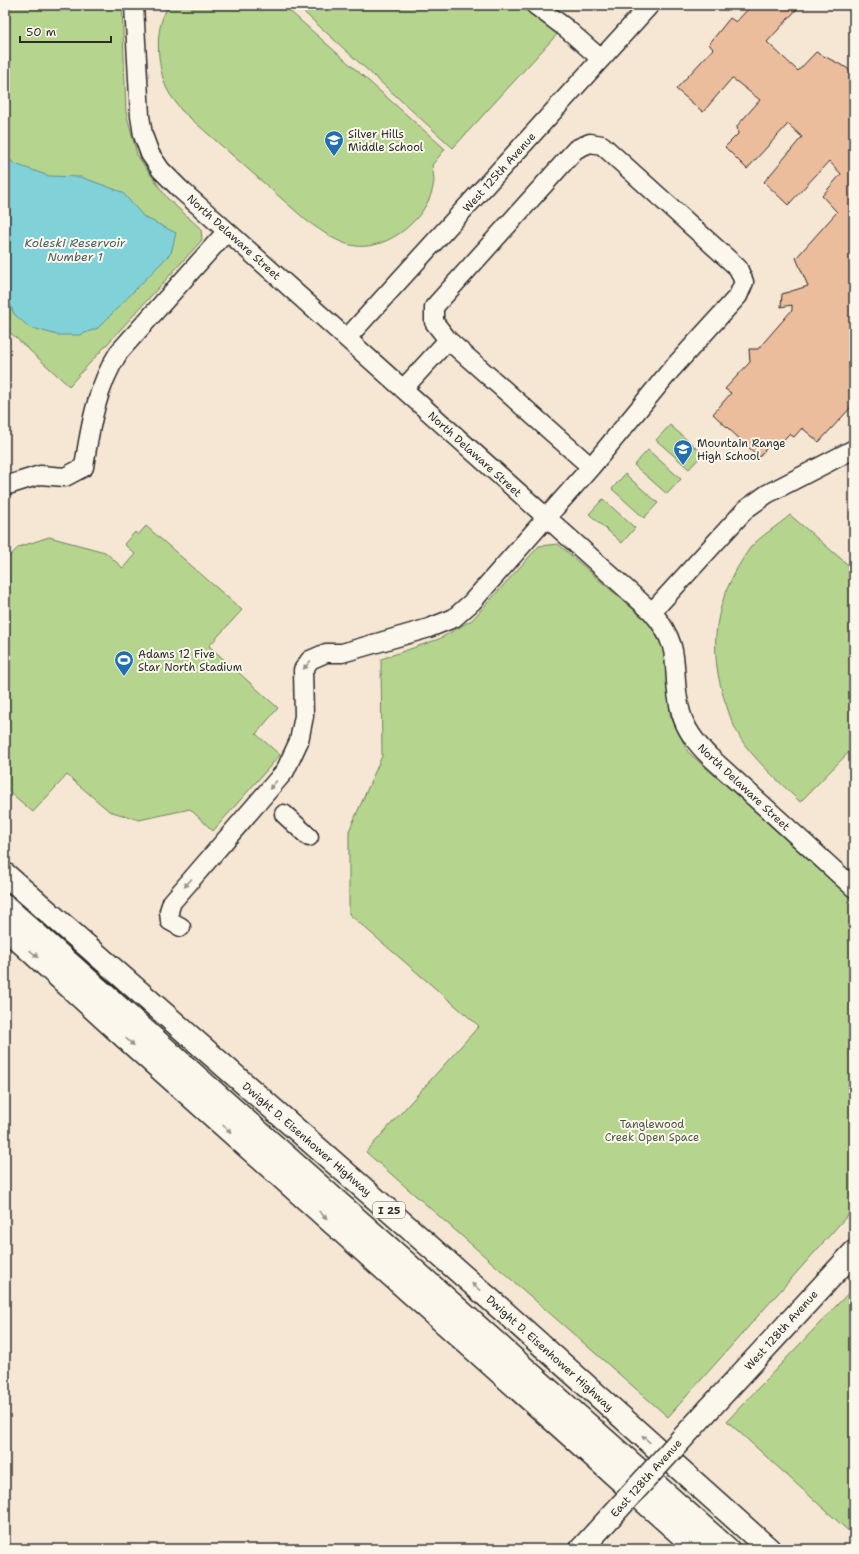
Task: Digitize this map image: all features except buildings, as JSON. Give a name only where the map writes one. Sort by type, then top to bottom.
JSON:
[{"type":"main road","name":"Dwight D. Eisenhower Highway","points":[[5,874],[492,1301],[769,1549]]},
{"type":"main road","points":[[5,888],[748,1549]]},
{"type":"main road","points":[[5,906],[728,1549]]},
{"type":"main road","points":[[5,928],[129,1041],[697,1549]]},
{"type":"main road","name":"West 128th Avenue","points":[[710,1408],[853,1250]]},
{"type":"main road","name":"East 128th Avenue","points":[[588,1542],[710,1408]]},
{"type":"street","name":"North Delaware Street","points":[[134,5],[140,116],[143,135],[150,154],[161,170],[180,189],[403,390],[652,612],[664,628],[672,644],[676,664],[679,706],[684,723],[692,736],[710,756],[854,888]]},
{"type":"street","points":[[535,5],[567,29],[601,59]]},
{"type":"street","name":"West 125th Avenue","points":[[347,338],[650,5]]},
{"type":"street","points":[[181,927],[170,921],[169,911],[172,902],[285,771],[299,741],[304,716],[303,670],[310,660],[326,653],[342,653],[429,628],[454,618],[472,602],[591,467],[670,371],[738,296],[744,282],[738,268],[602,145],[590,143],[576,149],[434,307],[434,322],[448,340],[591,467]]},
{"type":"street","points":[[5,486],[40,475],[65,477],[84,466],[91,425],[108,369],[119,352],[227,231]]},
{"type":"street","points":[[403,390],[448,340]]},
{"type":"street","points":[[652,612],[746,509],[767,494],[854,449]]},
{"type":"street","points":[[284,814],[309,837]]},
{"type":"green space","points":[[5,5],[122,5],[126,112],[137,155],[167,198],[201,229],[202,240],[69,386],[5,328]]},
{"type":"green space","points":[[170,5],[283,5],[445,149],[432,165],[434,184],[429,199],[415,220],[405,230],[393,237],[381,243],[369,246],[356,246],[343,243],[324,233],[307,221],[181,110],[170,94],[161,69],[158,46],[161,23]]},
{"type":"green space","points":[[296,5],[526,5],[560,31],[453,148]]},
{"type":"green space","points":[[670,425],[703,454],[689,469],[656,440]]},
{"type":"green space","points":[[648,450],[681,479],[667,494],[634,465]]},
{"type":"green space","points":[[625,474],[658,503],[644,518],[612,489]]},
{"type":"green space","points":[[603,499],[635,528],[622,543],[589,514]]},
{"type":"green space","points":[[790,515],[854,570],[854,747],[800,802],[758,760],[745,745],[737,732],[732,722],[720,686],[716,645],[717,625],[721,605],[728,586],[738,567],[754,544]]},
{"type":"green space","name":"Adams 12 Five Star North Stadium","points":[[146,526],[242,610],[209,646],[278,708],[256,734],[280,755],[213,831],[190,809],[139,820],[109,811],[67,775],[33,812],[5,788],[5,560],[19,547],[49,537],[105,552],[123,568],[135,554],[124,544],[135,532],[138,535]]},
{"type":"green space","name":"Tanglewood Creek Open Space","points":[[558,544],[650,624],[667,656],[670,715],[688,752],[854,899],[854,1208],[668,1417],[366,1152],[479,1026],[349,914],[349,831],[382,756],[381,659],[439,639],[472,620],[539,546]]},
{"type":"green space","points":[[854,1287],[854,1536],[727,1421]]},
{"type":"water","name":"Koleski Reservoir Number 1","points":[[5,156],[15,164],[49,176],[81,177],[122,192],[144,217],[176,233],[171,253],[98,328],[80,335],[57,335],[29,327],[14,314],[5,293]]},
{"type":"place","name":"Silver Hills Middle School","points":[[334,157]]},
{"type":"place","name":"Mountain Range High School","points":[[683,466]]},
{"type":"place","name":"Adams 12 Five Star North Stadium","points":[[124,677]]}]
